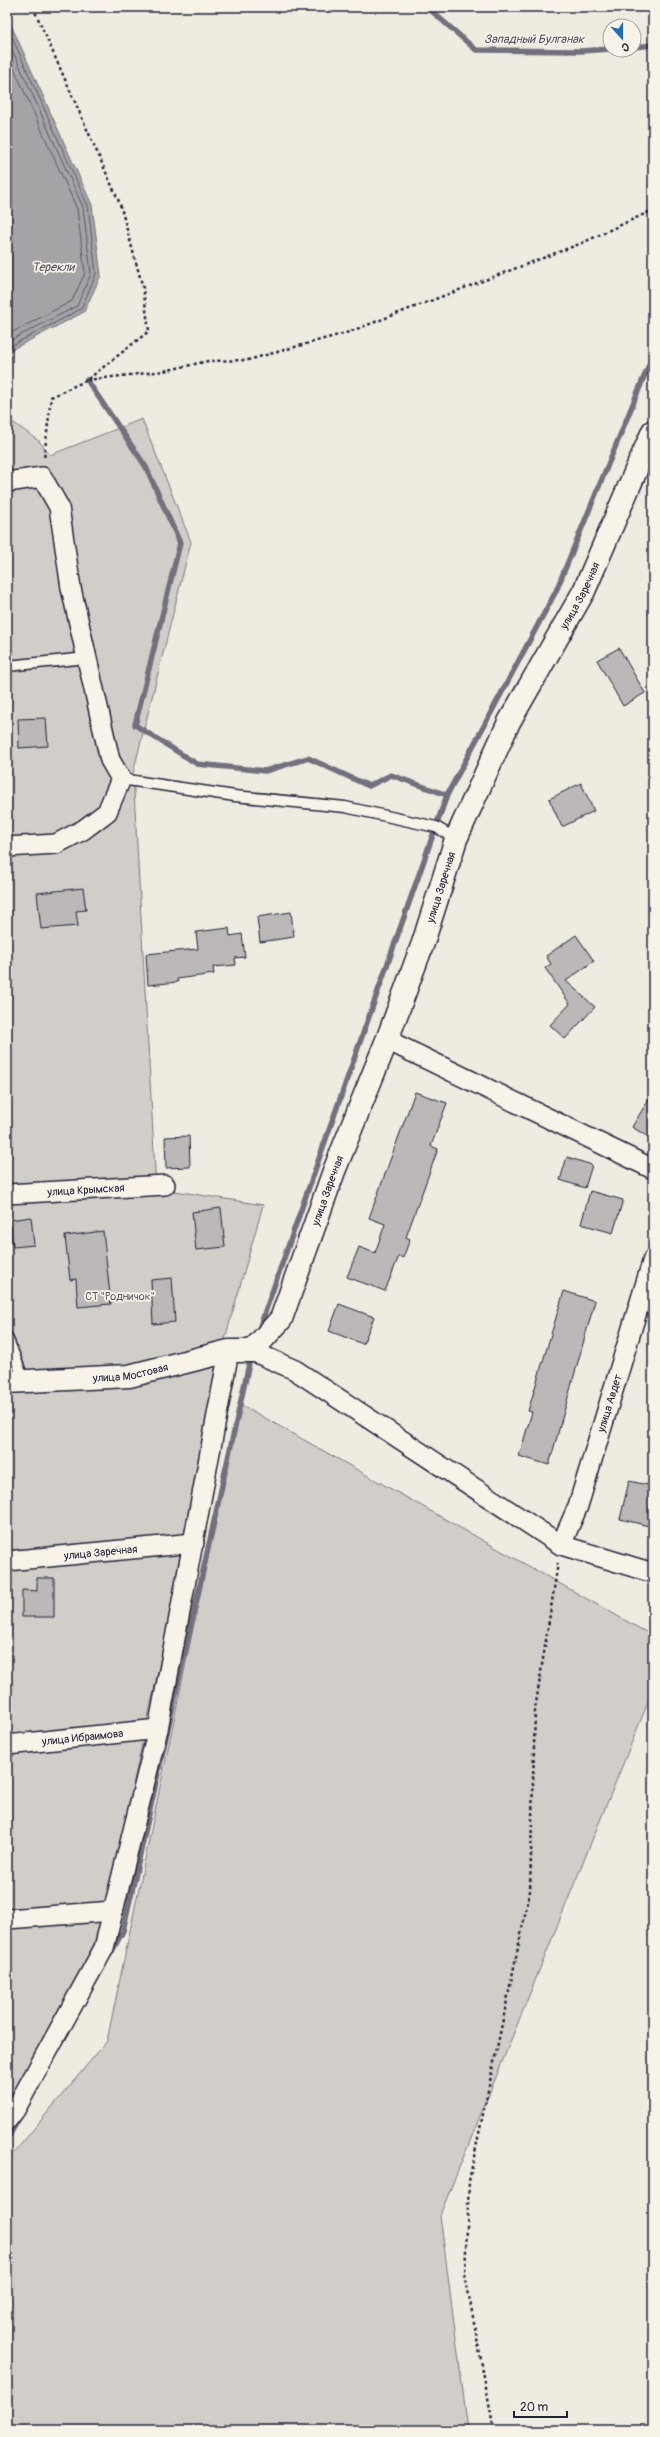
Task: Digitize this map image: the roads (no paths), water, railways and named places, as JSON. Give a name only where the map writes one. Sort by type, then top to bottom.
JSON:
[{"type":"street","name":"улица Заречная","points":[[252,1351],[281,1319],[334,1171],[387,1040],[423,943],[456,839],[510,722],[584,591],[653,431]]},
{"type":"street","points":[[7,482],[42,477],[59,507],[71,588],[110,760],[121,779],[107,812],[83,830],[56,844],[7,848]]},
{"type":"street","points":[[387,1040],[653,1169]]},
{"type":"street","name":"улица Крымская","points":[[7,1194],[165,1185]]},
{"type":"street","name":"улица Авдет","points":[[561,1545],[578,1506],[653,1259]]},
{"type":"street","points":[[7,2120],[15,2096],[104,1948],[158,1729],[229,1351]]},
{"type":"street","name":"улица Мостовая","points":[[16,1381],[129,1376],[229,1351],[252,1351]]},
{"type":"street","points":[[252,1351],[295,1370],[561,1545],[653,1573]]},
{"type":"street","name":"улица Заречная","points":[[7,1561],[194,1543]]},
{"type":"street","name":"улица Ибраимова","points":[[7,1745],[158,1729]]},
{"type":"street","points":[[7,1920],[113,1911]]},
{"type":"lane","points":[[7,666],[88,658]]},
{"type":"lane","points":[[121,779],[235,796],[345,808],[436,827],[456,839]]},
{"type":"lane","points":[[7,1337],[16,1381]]},
{"type":"water","name":"Терекли","points":[[7,16],[92,205],[101,275],[84,312],[7,352]]},
{"type":"waterway","name":"Западный Булганак","points":[[427,7],[476,50],[581,51],[602,50]]},
{"type":"waterway","name":"Западный Булганак","points":[[642,46],[653,45]]},
{"type":"waterway","points":[[258,1332],[447,795],[556,591],[653,355]]},
{"type":"waterway","points":[[87,380],[146,467],[180,543],[135,725],[197,764],[265,771],[308,758],[369,786],[391,775],[447,795]]},
{"type":"waterway","points":[[111,1953],[123,1931],[251,1355]]},
{"type":"waterway","points":[[7,2139],[21,2115]]},
{"type":"park label","name":"СТ \"Родничок\"","points":[[120,1296]]}]
